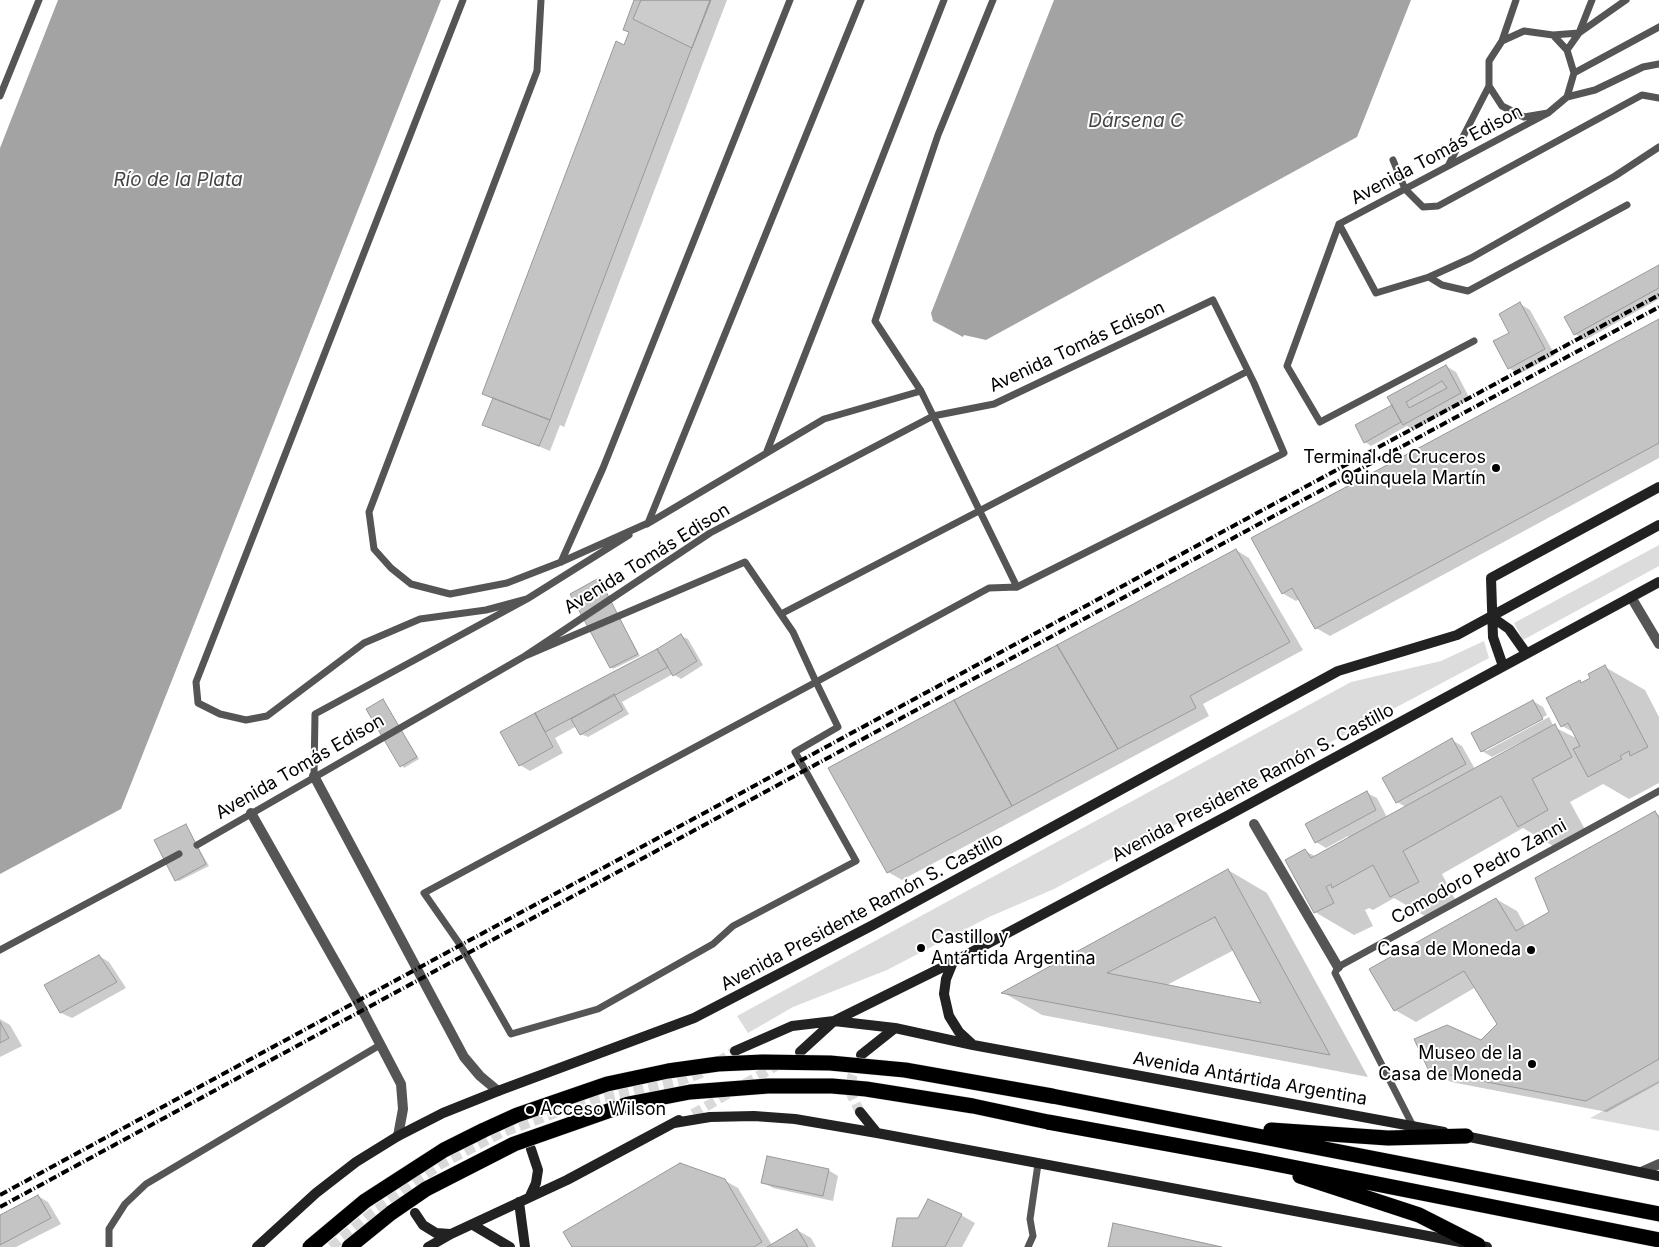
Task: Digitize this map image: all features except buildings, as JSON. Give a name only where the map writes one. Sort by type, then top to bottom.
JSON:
[{"type":"highway","points":[[310,1247],[365,1201],[444,1150],[517,1116],[607,1084],[659,1073],[718,1064],[763,1062],[830,1063],[905,1070],[1052,1096],[1167,1120],[1659,1214]]},
{"type":"highway","points":[[349,1247],[391,1213],[426,1189],[514,1144],[628,1104],[690,1092],[768,1086],[832,1086],[866,1089],[973,1106],[1659,1240]]},
{"type":"highway","points":[[1167,1120],[1289,1132],[1378,1138],[1466,1136]]},
{"type":"highway","points":[[1256,1160],[1325,1185],[1420,1215],[1483,1246]]},
{"type":"main road","points":[[1503,666],[1494,637],[1491,578],[1659,487]]},
{"type":"main road","name":"Avenida Presidente Ramón S. Castillo","points":[[257,1247],[316,1193],[356,1162],[398,1136],[443,1113],[498,1091],[694,1018],[873,925],[1338,671],[1437,643],[1492,617],[1659,525]]},
{"type":"main road","name":"Avenida Presidente Ramón S. Castillo","points":[[800,1052],[834,1021],[953,962],[1659,582]]},
{"type":"main road","points":[[1492,617],[1509,630],[1526,653]]},
{"type":"main road","points":[[953,962],[946,979],[944,994],[949,1016],[959,1032],[973,1045]]},
{"type":"main road","name":"Avenida Presidente Ramón S. Castillo","points":[[735,1051],[792,1026],[834,1021]]},
{"type":"main road","name":"Avenida Antártida Argentina","points":[[834,1021],[895,1028],[973,1045],[1466,1136],[1659,1176]]},
{"type":"main road","points":[[861,1055],[895,1028]]},
{"type":"main road","points":[[860,1112],[877,1132]]},
{"type":"main road","points":[[428,1247],[451,1234],[567,1180],[693,1114]]},
{"type":"main road","points":[[674,1123],[710,1117],[754,1116],[795,1119],[877,1132],[1437,1242],[1483,1246]]},
{"type":"main road","points":[[530,1196],[536,1183],[538,1170],[531,1149]]},
{"type":"main road","points":[[519,1202],[526,1247]]},
{"type":"main road","points":[[415,1213],[423,1225],[436,1233],[451,1234]]},
{"type":"main road","points":[[473,1225],[510,1247]]},
{"type":"street","points":[[1631,597],[1659,644]]},
{"type":"street","points":[[314,776],[464,1057],[480,1076],[498,1091]]},
{"type":"street","points":[[251,813],[401,1084],[403,1110],[398,1136]]},
{"type":"street","points":[[1254,824],[1338,967]]},
{"type":"street","points":[[1641,1172],[1659,1164]]},
{"type":"lane","points":[[0,96],[39,0]]},
{"type":"lane","points":[[463,0],[196,682],[198,703],[220,714],[246,720],[267,716],[364,643],[420,619],[486,610],[527,599]]},
{"type":"lane","points":[[541,0],[537,71],[369,512],[374,549],[391,568],[412,584],[450,594],[507,582],[561,562],[648,523],[861,0]]},
{"type":"lane","points":[[561,562],[603,468],[790,0]]},
{"type":"lane","points":[[767,451],[944,0]]},
{"type":"lane","points":[[993,0],[938,135],[875,322],[921,391],[1017,587]]},
{"type":"lane","points":[[1447,166],[1489,86],[1489,61],[1502,41],[1516,0]]},
{"type":"lane","points":[[1567,50],[1579,33],[1592,0]]},
{"type":"lane","points":[[1502,41],[1524,31],[1553,35],[1579,33],[1626,0]]},
{"type":"lane","points":[[1574,73],[1659,27]]},
{"type":"lane","points":[[1553,35],[1567,50],[1574,73],[1567,97]]},
{"type":"lane","points":[[1489,86],[1502,106],[1524,117],[1548,113],[1567,97],[1595,90],[1644,67],[1659,64]]},
{"type":"lane","points":[[1393,160],[1405,189],[1423,207],[1438,206],[1642,96],[1659,98]]},
{"type":"lane","name":"Avenida Tomás Edison","points":[[1340,224],[1548,113]]},
{"type":"lane","points":[[1340,224],[1376,293],[1429,277],[1471,258],[1615,176],[1659,147]]},
{"type":"lane","points":[[1429,277],[1442,285],[1468,291],[1627,205]]},
{"type":"lane","points":[[1340,224],[1286,366],[1320,422],[1474,341]]},
{"type":"lane","name":"Avenida Tomás Edison","points":[[197,845],[525,656],[710,533],[933,416],[994,404],[1213,300],[1248,371]]},
{"type":"lane","points":[[525,656],[745,562],[793,632],[816,682],[838,727],[795,752],[856,861],[733,926],[713,944],[598,1008],[511,1034],[461,946],[424,893],[816,682],[989,588],[1017,587],[1284,453],[1248,371],[782,614]]},
{"type":"lane","points":[[314,776],[315,714],[527,599],[648,523],[824,419],[921,391]]},
{"type":"lane","name":"Comodoro Pedro Zanni","points":[[1338,967],[1659,791]]},
{"type":"lane","points":[[0,950],[179,854]]},
{"type":"lane","points":[[1338,967],[1335,973],[1413,1126]]},
{"type":"lane","points":[[108,1247],[109,1229],[125,1204],[146,1184],[380,1045]]},
{"type":"lane","points":[[1028,1247],[1033,1236],[1030,1219],[1038,1164]]},
{"type":"shaded area","points":[[1659,545],[1659,566],[1523,640],[1514,623]]},
{"type":"shaded area","points":[[1484,641],[1489,658],[1054,889],[989,917],[887,970],[793,1007],[748,1033],[737,1016],[1351,682],[1441,661]]},
{"type":"shaded area","points":[[1659,1081],[1659,1131],[1590,1118]]},
{"type":"water","name":"Río de la Plata","points":[[58,0],[441,0],[121,809],[0,874],[0,148]]},
{"type":"water","name":"Dársena C","points":[[1054,0],[1411,0],[1357,137],[986,340],[964,335],[963,337],[933,321],[931,313]]},
{"type":"tunnel","points":[[331,1247],[372,1213],[441,1164],[501,1133],[582,1103],[680,1081],[701,1073],[735,1051]]},
{"type":"tunnel","points":[[859,1061],[852,1077],[852,1096],[860,1112]]},
{"type":"tunnel","points":[[693,1114],[781,1063]]},
{"type":"railway","points":[[0,1195],[1659,295]]},
{"type":"railway","points":[[0,1207],[1659,307]]},
{"type":"place","name":"Terminal de Cruceros Quinquela Martín","points":[[1496,468]]},
{"type":"place","name":"Castillo y Antártida Argentina","points":[[921,948]]},
{"type":"place","name":"Casa de Moneda","points":[[1531,950]]},
{"type":"place","name":"Museo de la Casa de Moneda","points":[[1532,1064]]},
{"type":"place","name":"Acceso Wilson","points":[[530,1110]]}]
